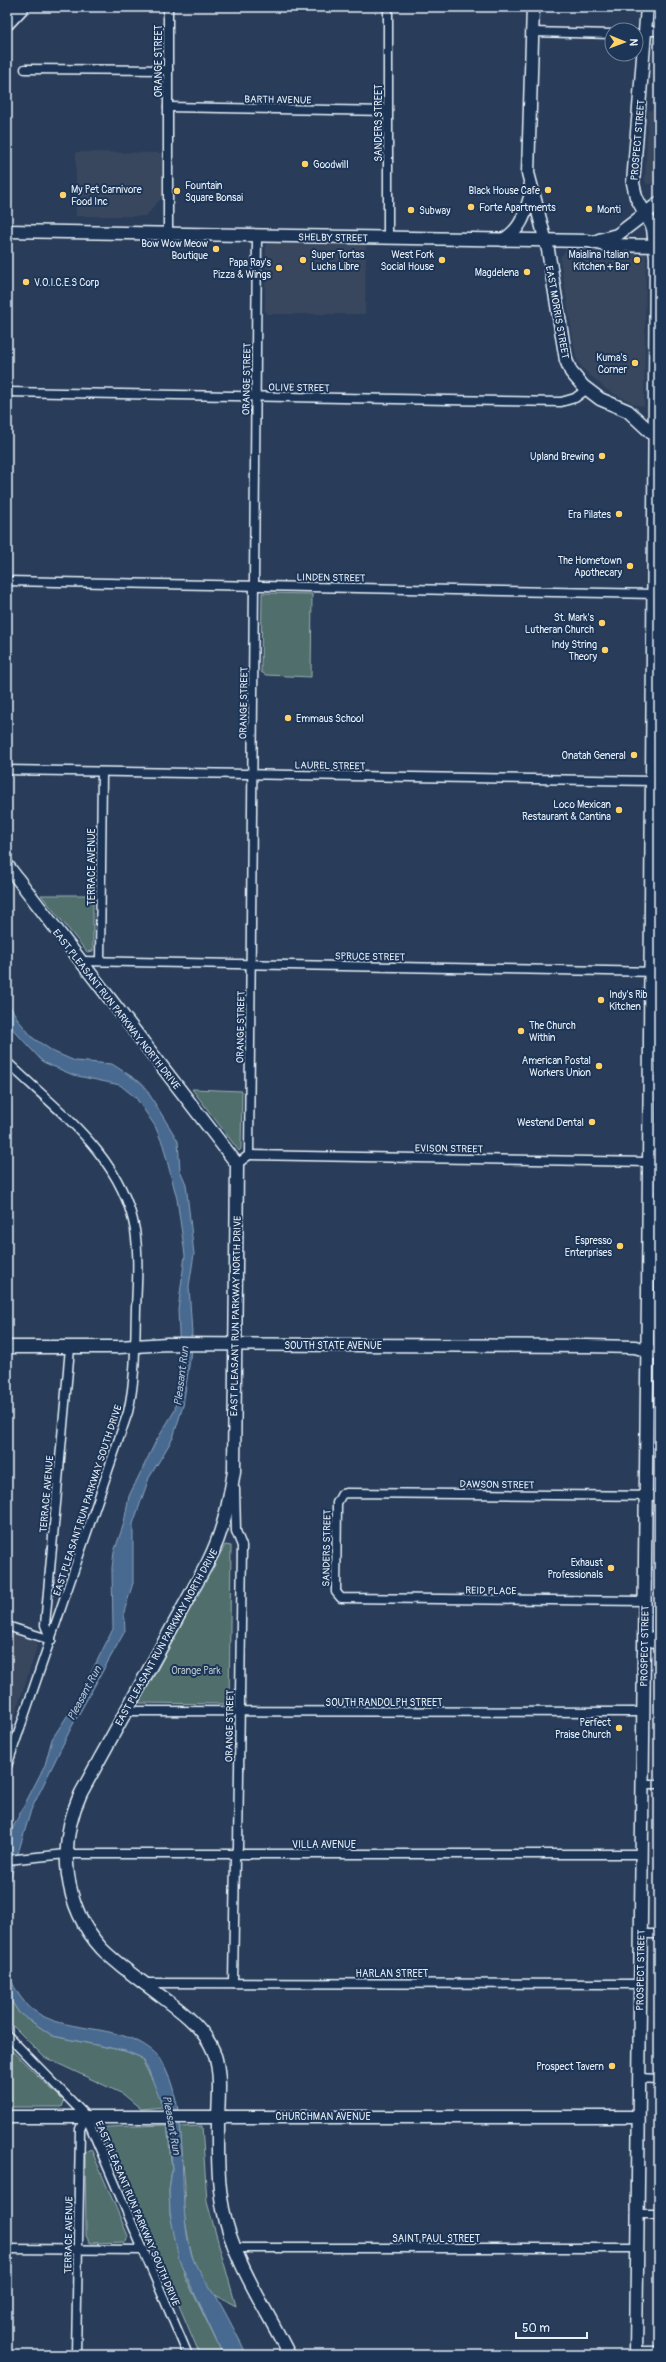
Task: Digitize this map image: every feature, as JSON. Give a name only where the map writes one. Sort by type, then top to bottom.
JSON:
[{"type":"highway","points":[[7,22],[21,7]]},
{"type":"main road","name":"EAST MORRIS STREET","points":[[532,7],[527,151],[528,173],[545,240],[566,360],[571,372],[586,389],[600,399],[628,411],[656,437]]},
{"type":"main road","name":"PROSPECT STREET","points":[[644,23],[647,7]]},
{"type":"main road","name":"PROSPECT STREET","points":[[636,2353],[642,1712],[647,1496],[653,1352],[649,1162],[655,972],[652,781],[656,724],[655,594],[657,457],[657,246],[653,228],[646,212],[636,197],[633,183],[640,62]]},
{"type":"main road","name":"EAST MORRIS STREET","points":[[503,240],[512,235],[523,220],[532,192]]},
{"type":"main road","points":[[588,241],[606,239],[617,235],[659,203]]},
{"type":"main road","name":"SHELBY STREET","points":[[7,231],[545,240],[588,241],[606,245],[657,246]]},
{"type":"main road","name":"EAST PLEASANT RUN PARKWAY NORTH DRIVE","points":[[7,864],[237,1164],[234,1471],[225,1520],[213,1551],[77,1802],[68,1830],[66,1854],[72,1893],[85,1926],[103,1949],[194,2024],[210,2044],[217,2065],[219,2182],[225,2217],[235,2248],[289,2355]]},
{"type":"main road","name":"SOUTH STATE AVENUE","points":[[7,1347],[70,1348],[167,1344],[213,1344],[635,1347],[653,1352]]},
{"type":"main road","name":"CHURCHMAN AVENUE","points":[[7,2117],[638,2117]]},
{"type":"street","name":"ORANGE STREET","points":[[168,7],[168,234]]},
{"type":"street","name":"SANDERS STREET","points":[[388,7],[388,238]]},
{"type":"street","points":[[532,32],[604,34]]},
{"type":"street","points":[[644,33],[659,32]]},
{"type":"street","points":[[25,69],[168,70]]},
{"type":"street","name":"BARTH AVENUE","points":[[168,107],[388,111]]},
{"type":"street","name":"ORANGE STREET","points":[[248,1155],[258,236]]},
{"type":"street","name":"OLIVE STREET","points":[[7,392],[561,402],[575,398],[586,389]]},
{"type":"street","name":"LINDEN STREET","points":[[7,581],[655,594]]},
{"type":"street","name":"LAUREL STREET","points":[[7,770],[652,781]]},
{"type":"street","name":"TERRACE AVENUE","points":[[100,961],[102,772]]},
{"type":"street","name":"SPRUCE STREET","points":[[80,961],[655,972]]},
{"type":"street","name":"EAST PLEASANT RUN PARKWAY SOUTH DRIVE","points":[[7,1062],[96,1148],[122,1189],[133,1223],[137,1251],[135,1346],[131,1394],[123,1430],[7,1766]]},
{"type":"street","points":[[237,1164],[248,1155]]},
{"type":"street","name":"EVISON STREET","points":[[248,1155],[649,1162]]},
{"type":"street","name":"TERRACE AVENUE","points":[[51,1640],[45,1626],[70,1348]]},
{"type":"street","name":"ORANGE STREET","points":[[233,1983],[236,1854],[238,1844],[242,1546],[236,1531],[234,1471]]},
{"type":"street","name":"DAWSON STREET","points":[[338,1499],[342,1494],[347,1493],[659,1496]]},
{"type":"street","name":"SANDERS STREET","points":[[338,1499],[336,1565],[338,1596]]},
{"type":"street","name":"REID PLACE","points":[[338,1596],[344,1599],[645,1601]]},
{"type":"street","points":[[7,1626],[51,1640]]},
{"type":"street","points":[[644,1639],[659,1634]]},
{"type":"street","points":[[644,1639],[659,1645]]},
{"type":"street","name":"SOUTH RANDOLPH STREET","points":[[125,1711],[642,1712]]},
{"type":"street","points":[[642,1784],[659,1784]]},
{"type":"street","name":"VILLA AVENUE","points":[[7,1860],[66,1854],[641,1854]]},
{"type":"street","points":[[640,1934],[659,1934]]},
{"type":"street","name":"HARLAN STREET","points":[[144,1983],[640,1984]]},
{"type":"street","name":"EAST PLEASANT RUN PARKWAY SOUTH DRIVE","points":[[7,2035],[86,2116],[188,2355]]},
{"type":"street","points":[[638,2078],[659,2078]]},
{"type":"street","name":"TERRACE AVENUE","points":[[76,2355],[80,2129],[86,2116]]},
{"type":"street","points":[[637,2214],[659,2214]]},
{"type":"street","name":"SAINT PAUL STREET","points":[[235,2248],[637,2248]]},
{"type":"street","points":[[7,2249],[144,2250]]},
{"type":"street","points":[[636,2353],[659,2351]]},
{"type":"shaded area","points":[[659,107],[659,178],[651,184],[647,184],[645,181],[648,111]]},
{"type":"shaded area","points":[[76,152],[162,153],[162,197],[146,216],[76,216]]},
{"type":"shaded area","points":[[266,242],[366,245],[365,314],[268,314],[265,311]]},
{"type":"shaded area","points":[[566,249],[644,250],[646,252],[644,406],[637,405],[607,390],[582,368],[576,357],[560,258]]},
{"type":"shaded area","points":[[7,1632],[35,1641],[37,1647],[7,1739]]},
{"type":"green space","points":[[262,593],[312,594],[311,677],[266,675],[261,672]]},
{"type":"green space","points":[[41,895],[93,895],[93,951],[87,952]]},
{"type":"green space","points":[[192,1089],[242,1091],[241,1149],[239,1151]]},
{"type":"green space","name":"Orange Park","points":[[225,1545],[231,1546],[229,1704],[139,1703]]},
{"type":"green space","points":[[7,1994],[19,2013],[53,2036],[125,2051],[140,2057],[157,2088],[163,2107],[141,2109],[123,2094],[44,2057],[7,2020]]},
{"type":"green space","points":[[7,2046],[64,2101],[62,2107],[7,2107]]},
{"type":"green space","points":[[167,2125],[172,2169],[169,2191],[170,2213],[185,2276],[223,2355],[200,2355],[161,2263],[145,2235],[103,2136],[103,2129],[107,2127]]},
{"type":"green space","points":[[202,2126],[207,2202],[236,2306],[215,2295],[196,2269],[190,2248],[183,2209],[185,2187],[180,2127]]},
{"type":"green space","points":[[91,2149],[128,2236],[126,2242],[90,2243],[86,2236],[85,2152]]},
{"type":"water","name":"Pleasant Run","points":[[7,1001],[19,1021],[33,1038],[54,1052],[75,1061],[112,1064],[143,1084],[178,1141],[180,1170],[186,1184],[194,1254],[189,1286],[192,1333],[183,1406],[173,1438],[149,1478],[133,1524],[133,1583],[124,1612],[125,1631],[71,1728],[31,1810],[7,1890],[7,1842],[9,1835],[45,1765],[52,1739],[77,1701],[113,1629],[112,1568],[114,1552],[124,1523],[129,1496],[155,1443],[175,1410],[180,1356],[178,1310],[185,1255],[177,1199],[163,1145],[155,1126],[136,1098],[120,1085],[73,1075],[43,1062],[7,1023]]},
{"type":"water","name":"Pleasant Run","points":[[7,1969],[17,1991],[29,2007],[44,2017],[60,2023],[117,2034],[140,2042],[159,2057],[170,2079],[180,2126],[186,2226],[192,2256],[204,2279],[216,2296],[247,2355],[223,2355],[179,2260],[170,2213],[169,2191],[172,2169],[170,2140],[163,2107],[148,2069],[140,2057],[125,2051],[53,2036],[19,2013],[7,1994]]},
{"type":"place","name":"Goodwill","points":[[305,164]]},
{"type":"place","name":"Black House Cafe","points":[[548,190]]},
{"type":"place","name":"Fountain Square Bonsai","points":[[177,191]]},
{"type":"place","name":"My Pet Carnivore Food Inc","points":[[63,195]]},
{"type":"place","name":"Forte Apartments","points":[[471,207]]},
{"type":"place","name":"Monti","points":[[589,209]]},
{"type":"place","name":"Subway","points":[[411,210]]},
{"type":"place","name":"Bow Wow Meow Boutique","points":[[216,249]]},
{"type":"place","name":"Super Tortas Lucha Libre","points":[[303,260]]},
{"type":"place","name":"West Fork Social House","points":[[442,260]]},
{"type":"place","name":"Maialina Italian Kitchen + Bar","points":[[637,260]]},
{"type":"place","name":"Papa Ray's Pizza & Wings","points":[[279,268]]},
{"type":"place","name":"Magdelena","points":[[527,272]]},
{"type":"place","name":"V.O.I.C.E.S Corp","points":[[26,282]]},
{"type":"place","name":"Kuma's Corner","points":[[635,363]]},
{"type":"place","name":"Upland Brewing","points":[[602,456]]},
{"type":"place","name":"Era Pilates","points":[[619,514]]},
{"type":"place","name":"The Hometown Apothecary","points":[[630,566]]},
{"type":"place","name":"St. Mark's Lutheran Church","points":[[602,623]]},
{"type":"place","name":"Indy String Theory","points":[[605,650]]},
{"type":"place","name":"Emmaus School","points":[[288,718]]},
{"type":"place","name":"Onatah General","points":[[634,755]]},
{"type":"place","name":"Loco Mexican Restaurant & Cantina","points":[[619,810]]},
{"type":"place","name":"Indy's Rib Kitchen","points":[[601,1000]]},
{"type":"place","name":"The Church Within","points":[[521,1031]]},
{"type":"place","name":"American Postal Workers Union","points":[[599,1066]]},
{"type":"place","name":"Westend Dental","points":[[592,1122]]},
{"type":"place","name":"Espresso Enterprises","points":[[620,1246]]},
{"type":"place","name":"Exhaust Professionals","points":[[611,1568]]},
{"type":"place","name":"Perfect Praise Church","points":[[619,1728]]},
{"type":"place","name":"Prospect Tavern","points":[[612,2066]]}]
